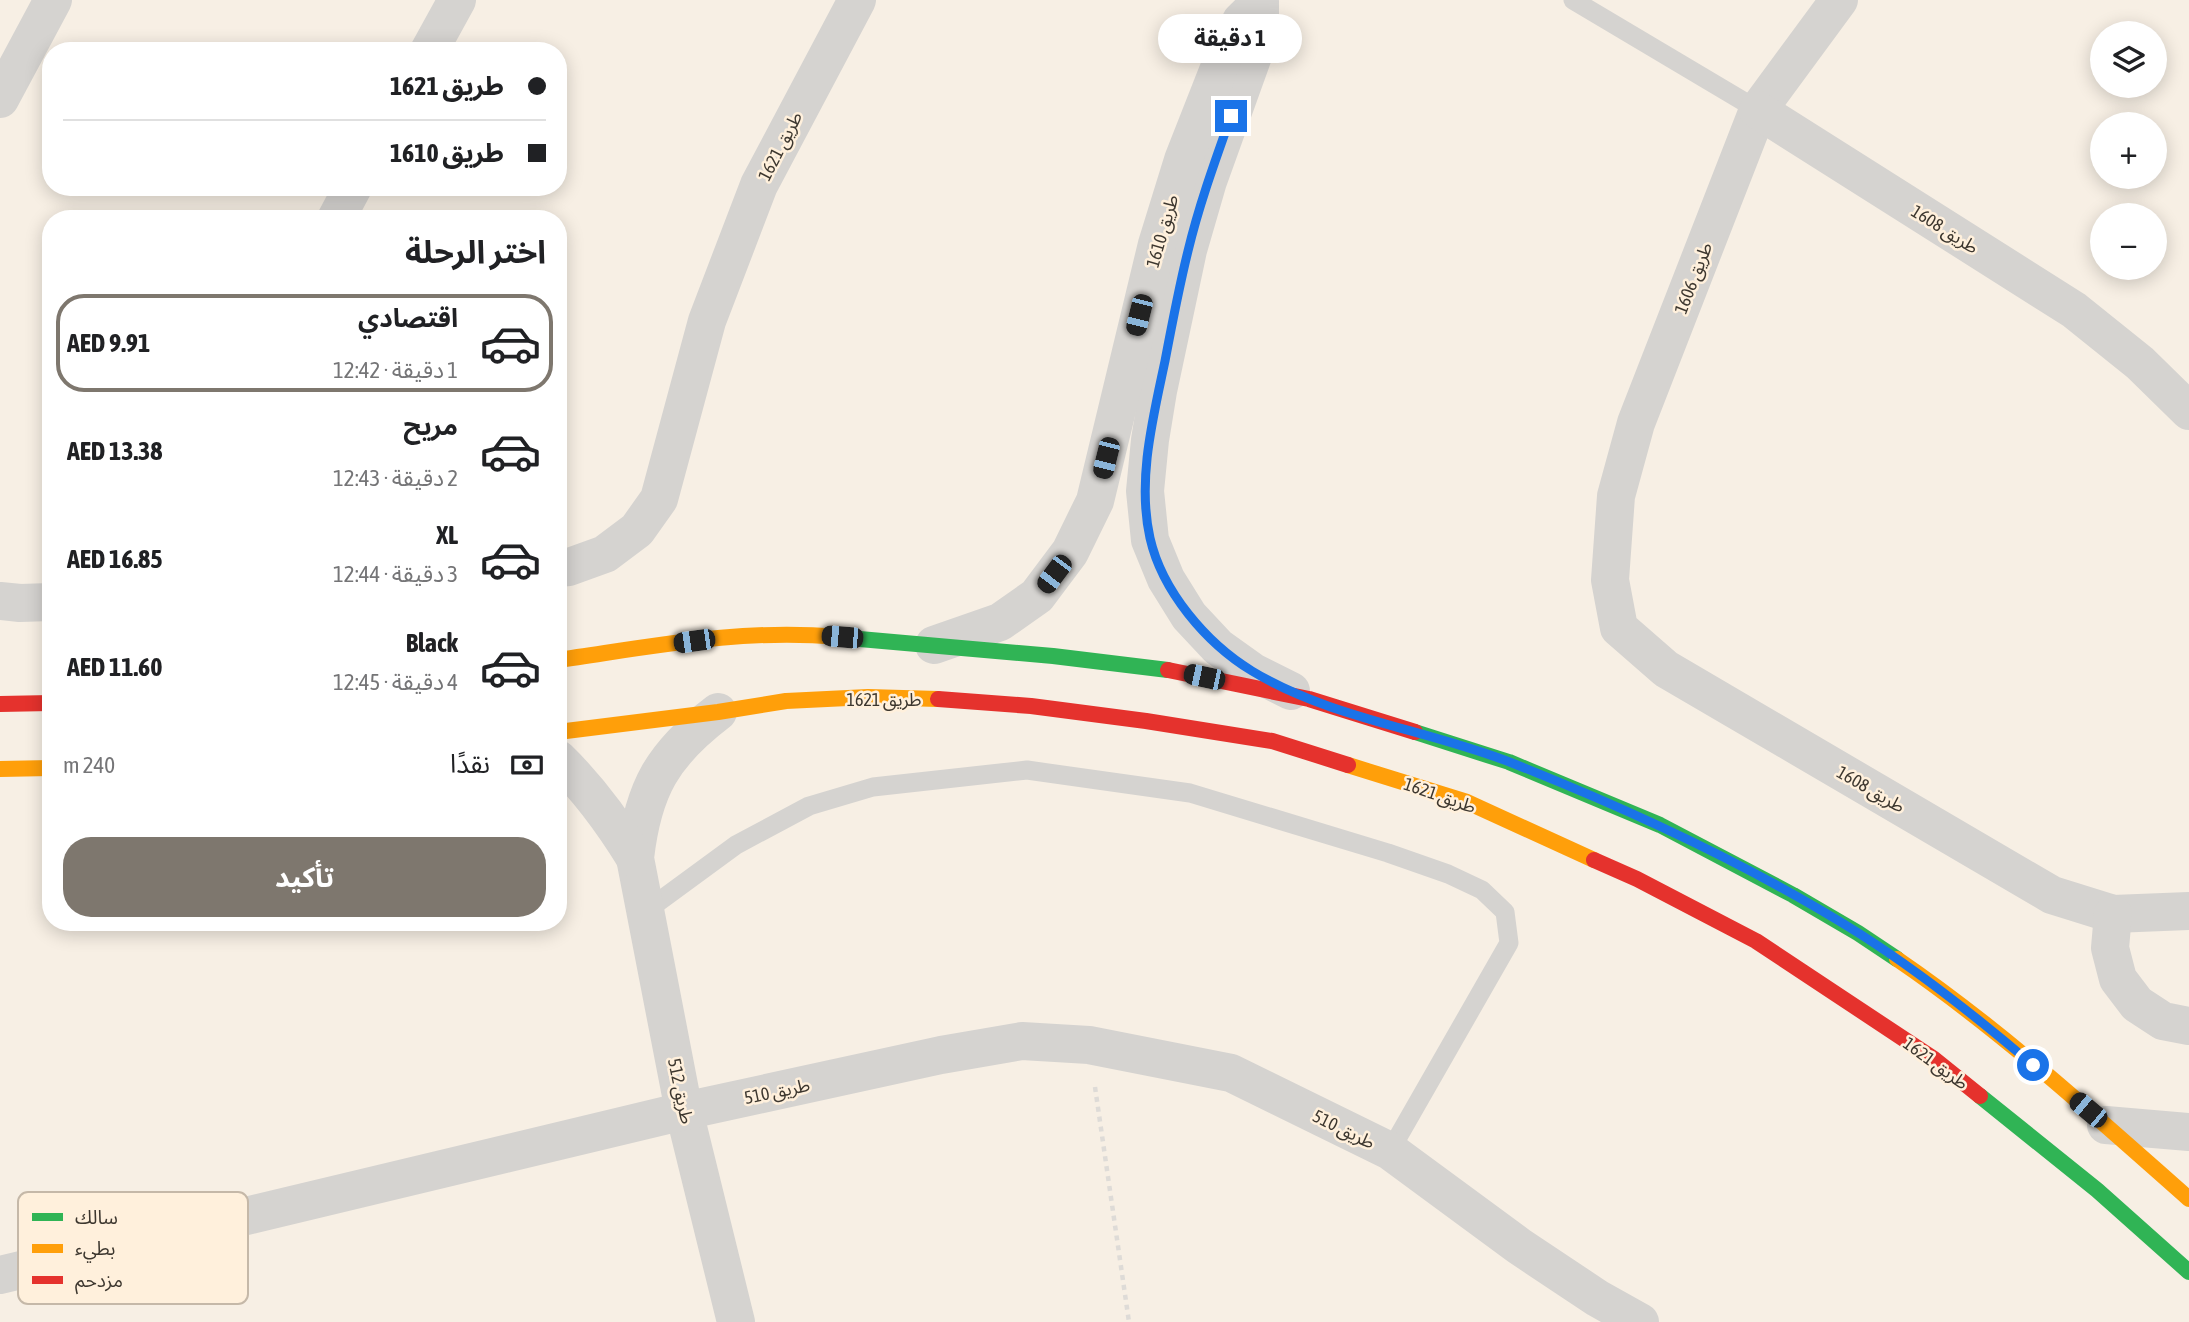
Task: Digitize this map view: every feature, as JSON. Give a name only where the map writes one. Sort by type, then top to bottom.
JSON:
[{"type":"street","points":[[0,99],[53,0]]},
{"type":"street","points":[[434,42],[457,0]]},
{"type":"street","name":"طريق 1621","points":[[567,567],[605,554],[637,530],[659,499],[707,321],[759,185],[857,0]]},
{"type":"street","name":"طريق 1606","points":[[1610,580],[1616,496],[1636,423],[1758,110],[1839,0]]},
{"type":"street","name":"طريق 1610","points":[[934,645],[1000,622],[1037,597],[1070,552],[1095,501],[1157,244],[1183,160],[1229,43],[1241,21],[1260,1]]},
{"type":"street","name":"طريق 1610","points":[[1260,1],[1260,29],[1254,53],[1208,181],[1188,250],[1158,391],[1145,491],[1150,540],[1166,579],[1189,616],[1218,647],[1253,672],[1309,699]]},
{"type":"street","name":"طريق 1608","points":[[1758,110],[2074,310],[2140,363],[2189,411]]},
{"type":"street","points":[[1121,386],[1158,391]]},
{"type":"street","name":"طريق 1608","points":[[1610,580],[1619,628],[1666,669],[2052,895],[2113,914],[2189,911]]},
{"type":"street","points":[[0,601],[42,602]]},
{"type":"street","points":[[567,659],[720,637],[819,635],[1177,671],[1309,699],[1509,762],[1660,825],[1793,895],[1858,933],[1920,975],[2015,1049],[2189,1199]]},
{"type":"street","name":"طريق 1621","points":[[567,731],[786,701],[868,697],[949,699],[1031,706],[1272,741],[1467,802],[1637,879],[1756,941],[1934,1059],[2097,1190],[2189,1272]]},
{"type":"street","points":[[0,704],[42,703]]},
{"type":"street","name":"طريق 512","points":[[719,712],[691,733],[668,760],[650,790],[639,823],[635,858],[684,1111],[736,1322]]},
{"type":"street","points":[[0,769],[42,768]]},
{"type":"street","name":"طريق 512","points":[[567,769],[599,803],[635,858]]},
{"type":"street","points":[[2113,914],[2110,948],[2118,979],[2137,1004],[2163,1021],[2189,1027]]},
{"type":"street","name":"طريق 510","points":[[248,1216],[684,1111],[941,1055],[1022,1041],[1089,1045],[1231,1073],[1390,1152],[1519,1246],[1597,1298],[1640,1322]]},
{"type":"street","points":[[2106,1125],[2189,1132]]},
{"type":"street","name":"طريق 510","points":[[0,1275],[18,1271]]},
{"type":"lane","points":[[1573,0],[1758,110]]},
{"type":"lane","points":[[646,911],[736,845],[809,806],[873,787],[1027,770],[1190,793],[1388,853],[1448,874],[1482,890],[1505,912],[1508,943],[1390,1152]]},
{"type":"path","points":[[1089,1045],[1129,1322]]},
{"type":"traffic: fast","points":[[837,637],[1053,656],[1168,670]]},
{"type":"traffic: fast","points":[[1415,732],[1509,762],[1660,825],[1793,895],[1897,959]]},
{"type":"traffic: fast","points":[[1980,1096],[2097,1190],[2189,1272]]},
{"type":"traffic: slow","points":[[567,659],[732,637],[837,637]]},
{"type":"traffic: slow","points":[[567,731],[786,701],[868,697],[938,699]]},
{"type":"traffic: slow","points":[[1348,765],[1467,802],[1594,860]]},
{"type":"traffic: slow","points":[[0,769],[42,768]]},
{"type":"traffic: slow","points":[[1897,959],[2010,1044],[2189,1199]]},
{"type":"traffic: jam","points":[[1168,670],[1309,699],[1415,732]]},
{"type":"traffic: jam","points":[[938,699],[1031,706],[1272,741],[1348,765]]},
{"type":"traffic: jam","points":[[0,704],[42,703]]},
{"type":"traffic: jam","points":[[1594,860],[1637,879],[1756,941],[1934,1059],[1980,1096]]},
{"type":"route","points":[[1231,116],[1188,250],[1158,391],[1145,491],[1150,540],[1166,579],[1189,616],[1218,647],[1253,672],[1309,699],[1509,762],[1660,825],[1793,895],[1858,933],[1920,975],[2033,1065]]}]
